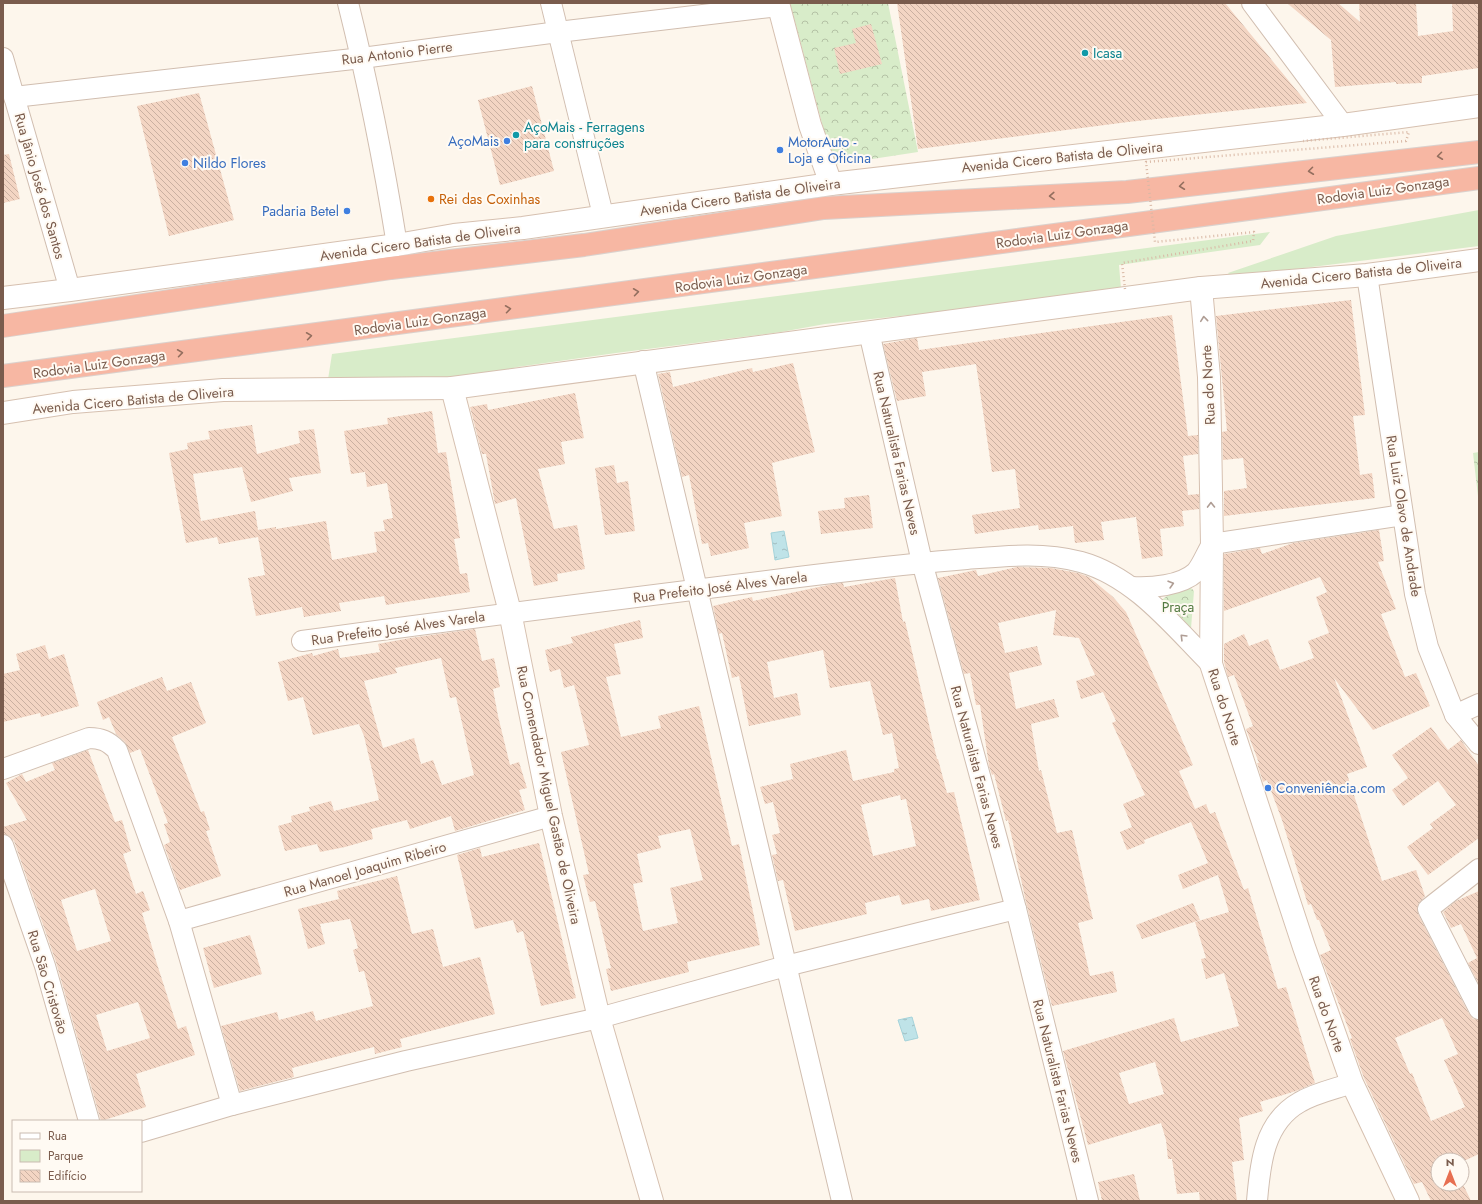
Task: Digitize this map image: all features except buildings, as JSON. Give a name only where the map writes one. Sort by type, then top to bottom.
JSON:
[{"type":"highway","name":"Rodovia Luiz Gonzaga","points":[[3,326],[391,268],[584,245],[824,208],[1127,192],[1479,152]]},
{"type":"highway","name":"Rodovia Luiz Gonzaga","points":[[3,376],[1479,178]]},
{"type":"main road","points":[[779,5],[810,125],[831,184]]},
{"type":"main road","name":"Avenida Cicero Batista de Oliveira","points":[[3,298],[397,245],[454,235],[523,228],[603,215],[831,184],[1343,125],[1479,106]]},
{"type":"main road","name":"Avenida Cicero Batista de Oliveira","points":[[3,413],[73,402],[224,390],[384,390],[452,388],[1201,288],[1367,275],[1479,260]]},
{"type":"main road","name":"Rua do Norte","points":[[1201,288],[1209,377],[1212,544],[1211,664],[1304,947],[1352,1083],[1408,1201]]},
{"type":"main road","name":"Rua Comendador Miguel Gastão de Oliveira","points":[[452,388],[510,612],[551,816],[599,1018],[652,1201]]},
{"type":"street","points":[[348,3],[362,58],[386,176],[397,245]]},
{"type":"street","points":[[551,3],[603,215]]},
{"type":"street","points":[[1252,3],[1343,125]]},
{"type":"street","name":"Rua Antonio Pierre","points":[[14,97],[362,58],[779,5]]},
{"type":"street","name":"Rua Jânio José dos Santos","points":[[3,58],[70,290]]},
{"type":"street","name":"Rua Luiz Olavo de Andrade","points":[[1367,275],[1415,594],[1428,647],[1455,715],[1479,744]]},
{"type":"street","name":"Rua Naturalista Farias Neves","points":[[869,332],[922,562],[1016,908],[1088,1201]]},
{"type":"street","points":[[643,362],[842,1201]]},
{"type":"street","points":[[1212,544],[1404,515]]},
{"type":"street","name":"Rua Prefeito José Alves Varela","points":[[1132,587],[1154,588],[1176,582],[1196,572],[1212,544]]},
{"type":"street","name":"Rua Prefeito José Alves Varela","points":[[302,641],[510,612],[922,562],[1022,555],[1054,556],[1083,562],[1110,574],[1132,587],[1211,664]]},
{"type":"street","points":[[1455,715],[1479,704]]},
{"type":"street","points":[[3,769],[88,738],[99,738],[109,742],[117,750],[179,921],[232,1105]]},
{"type":"street","name":"Rua Manoel Joaquim Ribeiro","points":[[179,921],[551,816]]},
{"type":"street","name":"Rua São Cristovão","points":[[3,845],[45,966],[89,1120]]},
{"type":"street","points":[[1479,869],[1428,910],[1479,1009]]},
{"type":"street","points":[[142,1132],[232,1105],[406,1061],[599,1018],[786,966],[1016,908]]},
{"type":"street","points":[[1257,1201],[1260,1168],[1268,1137],[1281,1117],[1300,1102],[1352,1083]]},
{"type":"path","points":[[1125,289],[1122,263],[1253,241],[1254,232],[1155,242],[1146,162],[1406,141],[1409,132],[1303,141]]},
{"type":"green space","points":[[790,3],[888,3],[918,152],[833,165]]},
{"type":"green space","points":[[1479,210],[1479,246],[1249,275],[1233,279],[1228,273],[1336,236]]},
{"type":"green space","points":[[1270,232],[1260,245],[1119,265],[1121,289],[1003,305],[825,324],[781,332],[616,353],[517,367],[456,383],[326,392],[332,354]]},
{"type":"green space","points":[[1479,452],[1479,505],[1473,453]]},
{"type":"green space","name":"Praça","points":[[1190,587],[1194,591],[1190,641],[1156,604],[1167,596]]},
{"type":"water","points":[[784,531],[789,557],[775,560],[771,533]]},
{"type":"water","points":[[912,1017],[918,1038],[905,1041],[898,1020]]},
{"type":"place","name":"Icasa","points":[[1085,53]]},
{"type":"place","name":"AçoMais - Ferragens para construções","points":[[516,135]]},
{"type":"place","name":"AçoMais","points":[[507,141]]},
{"type":"place","name":"MotorAuto - Loja e Oficina","points":[[780,150]]},
{"type":"place","name":"Nildo Flores","points":[[185,163]]},
{"type":"place","name":"Rei das Coxinhas","points":[[431,199]]},
{"type":"place","name":"Padaria Betel","points":[[347,211]]},
{"type":"place","name":"Conveniência.com","points":[[1268,788]]}]
